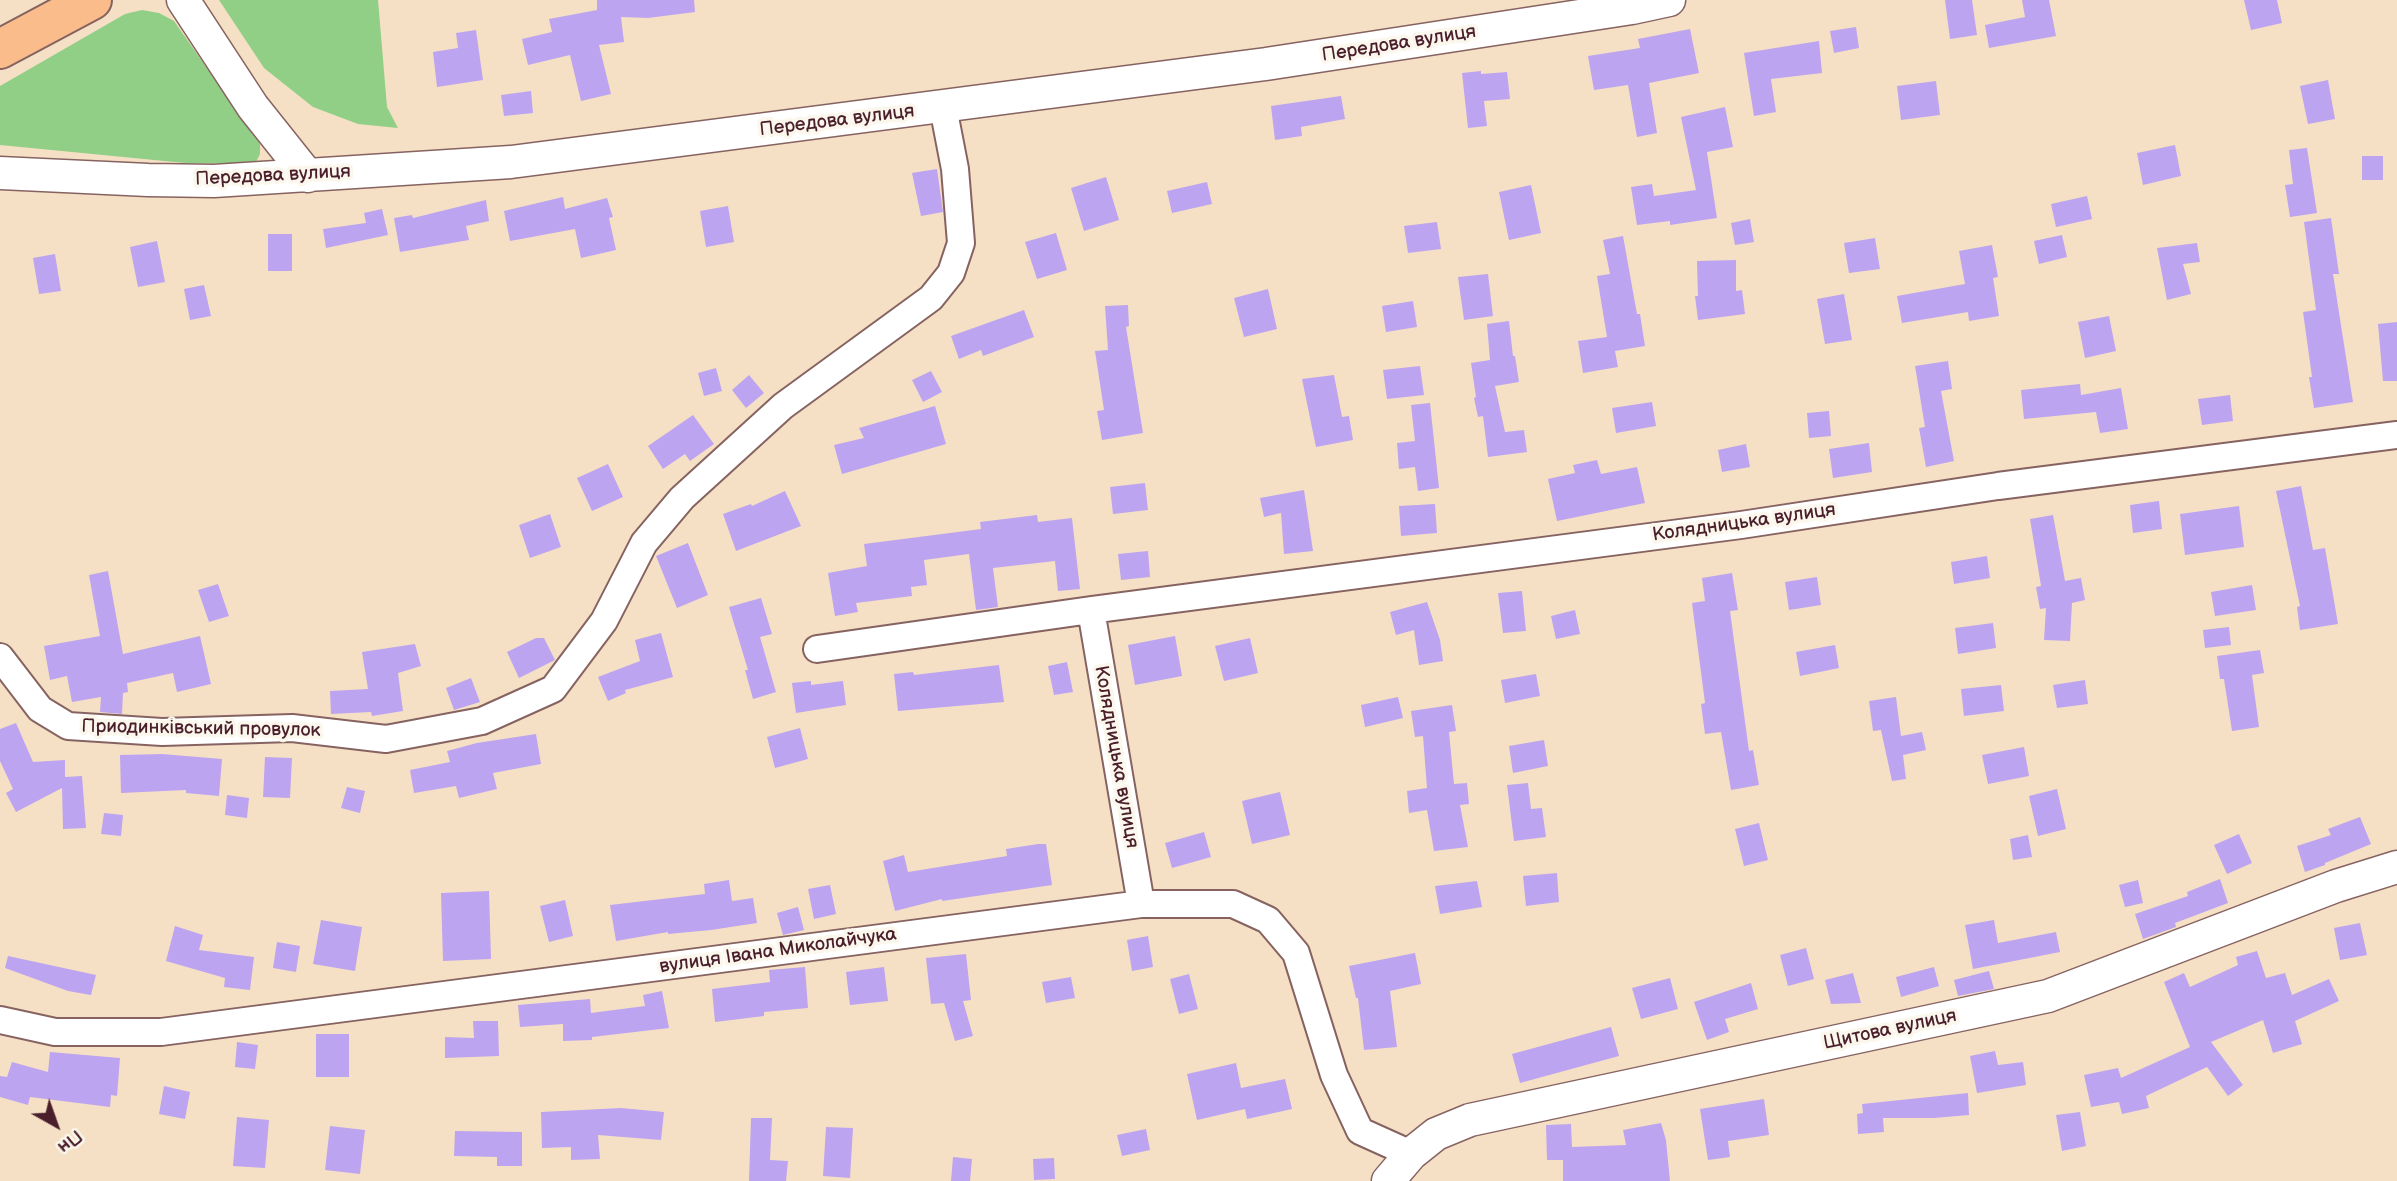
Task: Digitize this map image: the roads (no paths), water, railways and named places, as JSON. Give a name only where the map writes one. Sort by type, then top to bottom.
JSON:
[{"type":"main road","points":[[0,49],[92,0]]},
{"type":"street","points":[[183,0],[253,107],[308,176]]},
{"type":"street","name":"Передова вулиця","points":[[0,173],[214,181],[511,162],[1266,64],[1669,0]]},
{"type":"street","name":"Приодинківський провулок","points":[[0,657],[40,709],[68,726],[162,732],[292,728],[386,739],[482,721],[553,689],[604,621],[644,543],[682,498],[783,406],[931,298],[951,273],[961,243],[955,169],[943,107]]},
{"type":"street","name":"Колядницька вулиця","points":[[817,649],[1091,610],[1741,525],[1998,486],[2397,435]]},
{"type":"street","name":"Колядницька вулиця","points":[[1091,610],[1141,904]]},
{"type":"street","name":"Щитова вулиця","points":[[1388,1181],[1411,1154],[1436,1134],[1470,1120],[2048,996],[2336,886],[2397,867]]},
{"type":"street","name":"вулиця Івана Миколайчука","points":[[0,1020],[55,1032],[174,1031],[1141,904],[1233,904],[1268,920],[1296,953],[1334,1075],[1360,1131],[1411,1154]]}]
